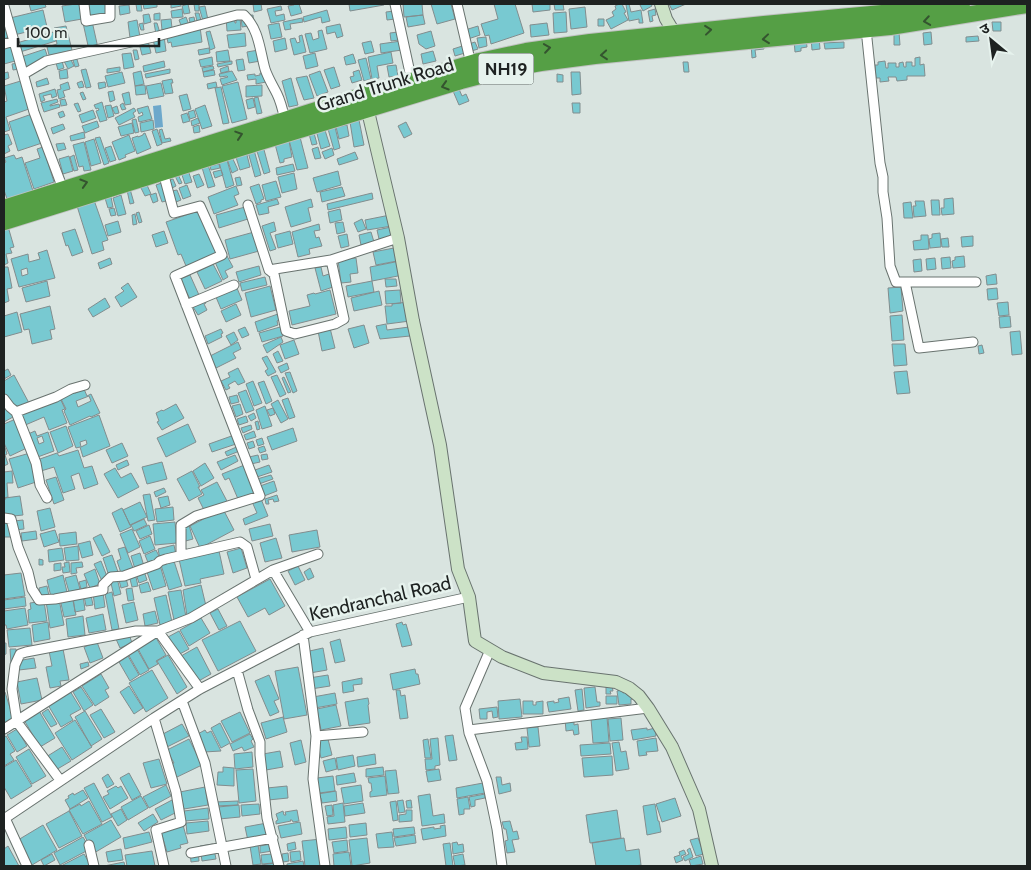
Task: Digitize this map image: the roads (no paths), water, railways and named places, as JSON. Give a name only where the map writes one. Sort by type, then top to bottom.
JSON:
[{"type":"highway","name":"Grand Trunk Road","points":[[4,208],[285,120],[462,82],[507,69],[595,56],[678,40],[962,4]]},
{"type":"highway","name":"Grand Trunk Road","points":[[4,222],[163,172],[366,103],[412,82],[470,64],[526,51],[590,42],[678,40],[890,27],[1027,4]]},
{"type":"street","points":[[84,4],[86,21],[110,17],[110,4]]},
{"type":"street","points":[[395,4],[412,82]]},
{"type":"street","points":[[457,4],[470,64]]},
{"type":"street","points":[[661,4],[666,19],[678,40]]},
{"type":"street","points":[[4,6],[34,112],[63,189]]},
{"type":"street","points":[[24,74],[46,61],[158,36],[237,15],[244,15],[252,25],[260,47],[265,70],[279,100],[285,120]]},
{"type":"street","points":[[866,29],[883,177],[882,192],[887,218],[890,266],[896,282],[976,282]]},
{"type":"street","points":[[4,44],[14,42]]},
{"type":"street","points":[[366,103],[398,238],[413,321],[440,445],[458,569],[469,597]]},
{"type":"street","points":[[163,172],[174,213],[200,206],[222,255],[175,276],[260,496],[196,516],[180,525],[181,555]]},
{"type":"street","points":[[248,206],[269,270],[274,274],[286,331],[296,334],[335,324],[344,318],[331,260]]},
{"type":"street","points":[[269,270],[331,260],[398,238]]},
{"type":"street","points":[[905,282],[919,348],[973,342]]},
{"type":"street","points":[[186,305],[234,285]]},
{"type":"street","points":[[16,412],[56,397],[70,389],[85,385]]},
{"type":"street","points":[[4,399],[16,412],[36,463],[40,485],[47,498]]},
{"type":"street","points":[[4,518],[11,519],[18,548],[28,572],[32,589],[39,600],[56,599],[103,590],[103,585],[111,577],[124,576],[157,564],[166,558],[240,542],[247,547],[256,579]]},
{"type":"street","points":[[4,729],[158,631],[191,618],[273,570],[318,554]]},
{"type":"street","points":[[273,570],[307,634],[316,736],[313,779],[325,866]]},
{"type":"street","name":"Kendranchal Road","points":[[4,818],[200,689],[307,634],[469,597],[475,641],[502,658],[543,673],[616,682],[629,688],[639,696],[672,747],[699,809],[712,866]]},
{"type":"street","points":[[60,780],[17,722],[12,689],[15,665],[20,654],[136,631],[158,631]]},
{"type":"street","points":[[158,631],[200,689]]},
{"type":"street","points":[[490,650],[466,708],[469,730],[487,781],[497,829],[502,866]]},
{"type":"street","points":[[237,670],[248,710],[260,742],[267,818],[279,866]]},
{"type":"street","points":[[182,701],[205,763],[226,866]]},
{"type":"street","points":[[469,730],[648,708]]},
{"type":"street","points":[[154,718],[176,792],[181,822],[156,830],[164,866]]},
{"type":"street","points":[[316,736],[363,732]]},
{"type":"street","points":[[4,818],[27,866]]},
{"type":"street","points":[[191,853],[273,838]]},
{"type":"street","points":[[89,845],[94,866]]},
{"type":"water","points":[[161,105],[163,127],[155,128],[153,106]]}]
